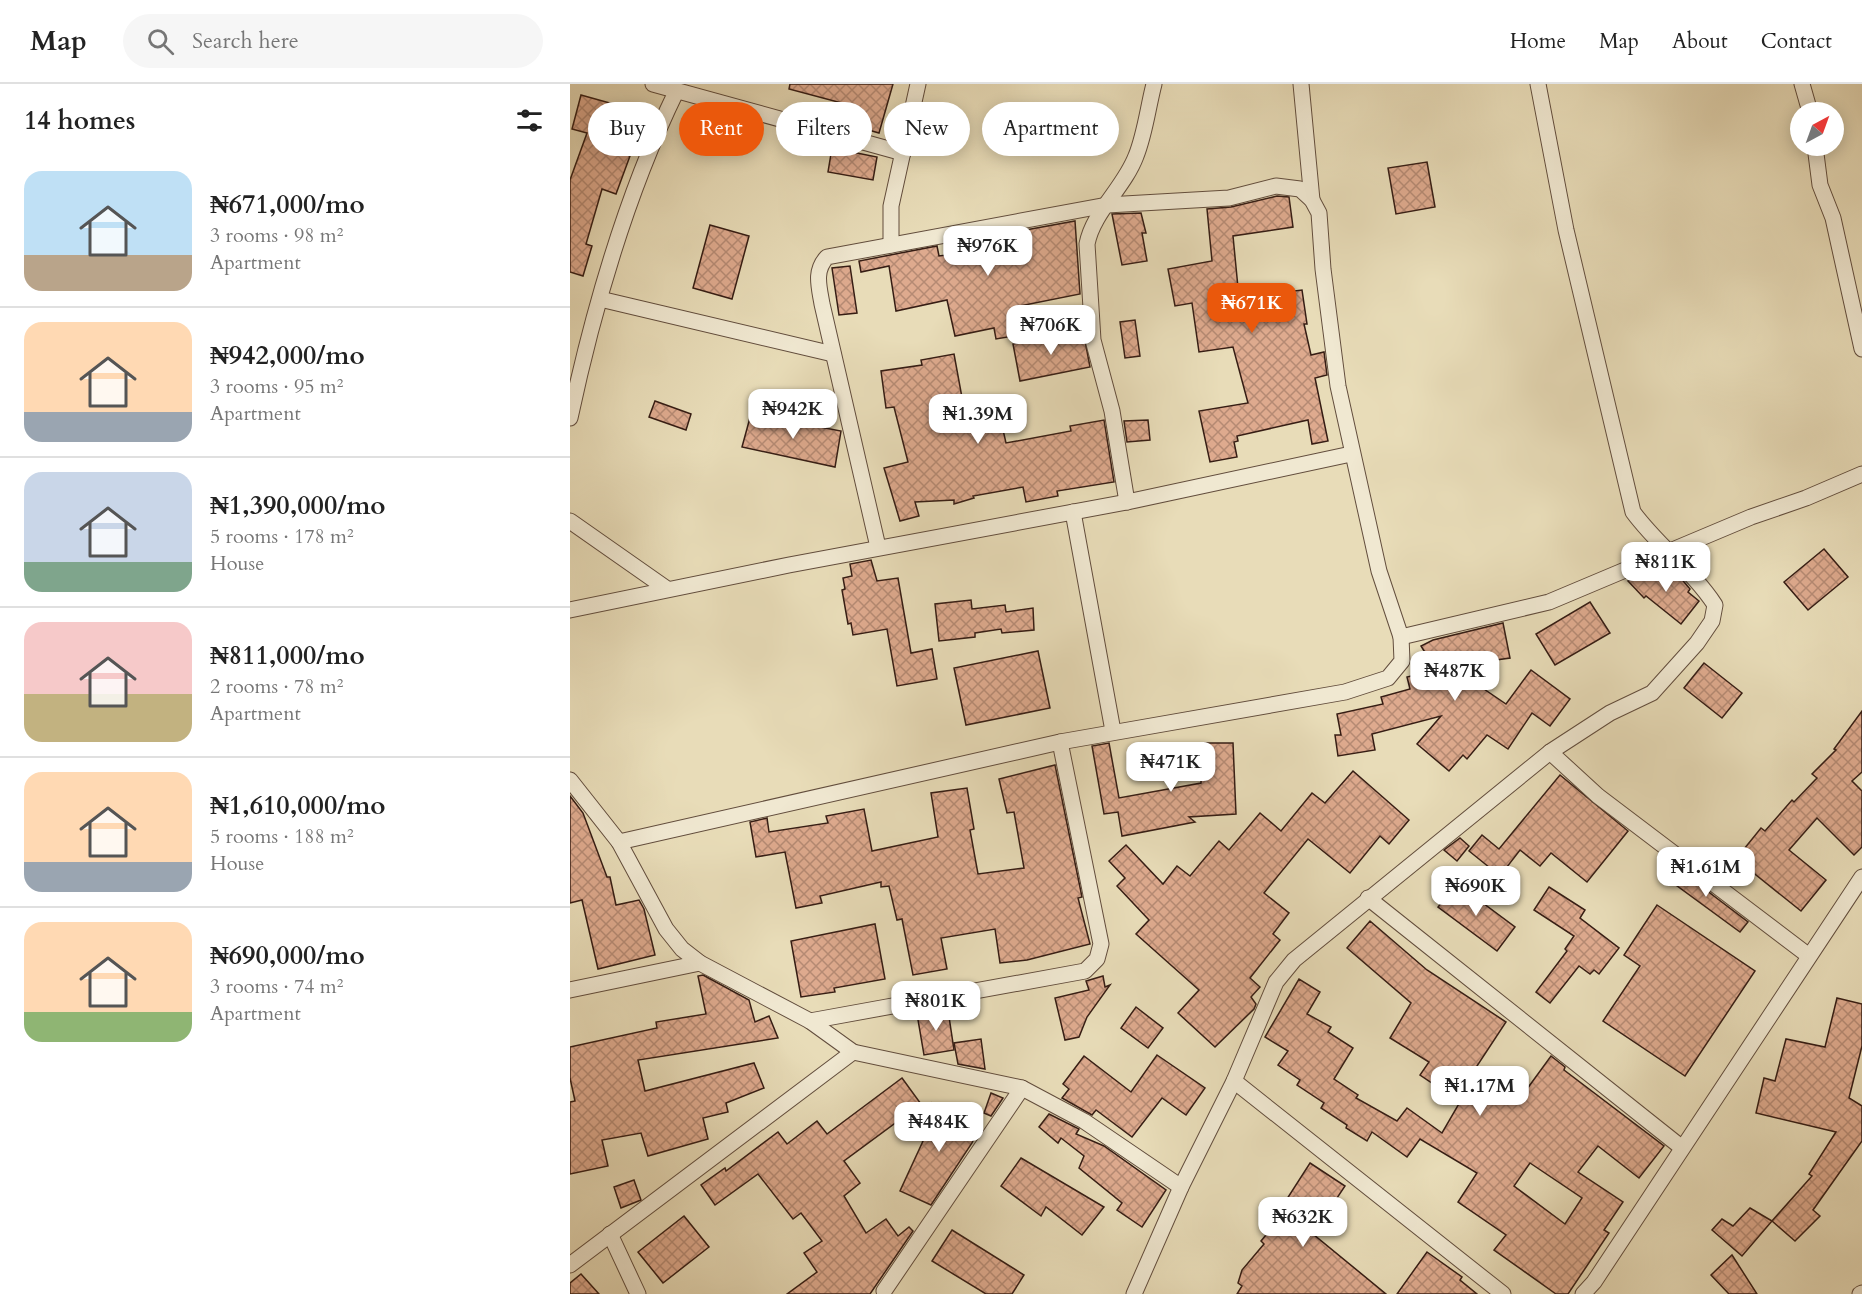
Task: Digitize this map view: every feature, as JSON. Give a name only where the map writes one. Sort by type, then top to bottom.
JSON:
[{"type":"street","points":[[653,84],[884,148]]},
{"type":"street","points":[[914,102],[918,84]]},
{"type":"street","points":[[1127,502],[1112,411],[1093,340],[1087,244],[1089,230],[1136,156],[1154,84]]},
{"type":"street","points":[[1301,84],[1312,200]]},
{"type":"street","points":[[1134,1294],[1181,1187],[1234,1081],[1276,982],[1294,960],[1550,752],[1610,713],[1652,693],[1697,643],[1712,621],[1715,605],[1694,577],[1650,535],[1634,512],[1566,230],[1538,84]]},
{"type":"street","points":[[1802,84],[1807,102]]},
{"type":"street","points":[[570,418],[585,352],[624,214],[656,133],[676,92]]},
{"type":"street","points":[[891,245],[891,206],[902,156]]},
{"type":"street","points":[[1816,156],[1820,185],[1833,218],[1862,349]]},
{"type":"street","points":[[619,842],[1060,742],[1345,692],[1389,678],[1402,661],[1401,638],[1379,571],[1352,454],[1330,334],[1319,213],[1312,200],[1300,189],[1276,186],[1229,198],[1107,205],[827,257],[820,264],[818,279],[878,547]]},
{"type":"street","points":[[600,299],[834,354]]},
{"type":"street","points":[[570,610],[878,547],[1127,502],[1352,454]]},
{"type":"street","points":[[1401,638],[1549,602],[1751,517],[1806,498],[1862,474]]},
{"type":"street","points":[[1073,512],[1113,731]]},
{"type":"street","points":[[570,521],[667,589]]},
{"type":"street","points":[[810,1021],[1085,971],[1097,959],[1101,944],[1060,742]]},
{"type":"street","points":[[1550,752],[1598,796],[1809,956]]},
{"type":"street","points":[[570,780],[619,842],[666,929],[682,949],[700,963],[810,1021],[838,1038],[853,1052],[1022,1088],[1084,1121],[1181,1187]]},
{"type":"street","points":[[1583,1294],[1594,1282],[1681,1147],[1862,877]]},
{"type":"street","points":[[1368,898],[1681,1147]]},
{"type":"street","points":[[570,990],[700,963]]},
{"type":"street","points":[[570,1265],[853,1052]]},
{"type":"street","points":[[1234,1081],[1503,1294]]},
{"type":"street","points":[[884,1291],[1022,1088]]},
{"type":"street","points":[[610,1233],[639,1294]]},
{"type":"building","points":[[790,84],[893,84],[888,102],[884,102],[884,116],[879,133],[872,131],[872,102],[838,102],[789,89]]},
{"type":"building","points":[[581,95],[606,102],[588,102],[588,156],[630,156],[616,194],[602,189],[586,244],[592,246],[583,276],[570,272],[570,180],[587,133],[572,129]]},
{"type":"building","points":[[831,156],[877,157],[873,180],[828,172]]},
{"type":"building","points":[[1427,162],[1435,207],[1396,214],[1388,168]]},
{"type":"building","points":[[1277,196],[1289,197],[1293,227],[1233,236],[1239,298],[1302,290],[1307,324],[1304,324],[1311,355],[1324,352],[1327,375],[1315,378],[1328,441],[1312,444],[1308,420],[1237,436],[1238,441],[1234,442],[1237,457],[1210,462],[1199,411],[1248,403],[1233,347],[1199,352],[1192,303],[1175,306],[1168,269],[1212,261],[1207,209],[1231,207]]},
{"type":"building","points":[[1141,213],[1146,233],[1142,233],[1147,261],[1122,265],[1112,214]]},
{"type":"building","points":[[1075,221],[1080,294],[1015,307],[1019,335],[996,339],[994,328],[955,336],[947,300],[896,311],[889,266],[861,272],[859,261],[937,246],[939,256],[978,251],[976,239]]},
{"type":"building","points":[[710,225],[749,236],[732,299],[693,288]]},
{"type":"building","points":[[850,266],[857,313],[839,315],[832,268]]},
{"type":"building","points":[[1135,320],[1140,356],[1125,358],[1120,322]]},
{"type":"building","points":[[1083,330],[1090,367],[1020,381],[1013,344]]},
{"type":"building","points":[[954,354],[963,403],[995,395],[1006,443],[1071,431],[1070,426],[1104,420],[1114,482],[1057,491],[1058,496],[1026,502],[1023,487],[973,496],[974,498],[954,504],[954,500],[915,502],[919,516],[900,521],[884,468],[908,462],[894,407],[886,408],[881,371],[922,365],[921,360]]},
{"type":"building","points":[[655,401],[691,414],[686,430],[649,417]]},
{"type":"building","points":[[751,414],[789,425],[789,421],[841,431],[835,467],[742,447]]},
{"type":"building","points":[[1148,420],[1150,440],[1127,442],[1124,421]]},
{"type":"building","points":[[1824,549],[1848,577],[1808,610],[1784,582]]},
{"type":"building","points":[[871,560],[877,581],[898,578],[911,653],[932,649],[937,679],[897,686],[887,629],[853,635],[851,623],[848,624],[842,590],[845,589],[843,578],[852,576],[850,564]]},
{"type":"building","points":[[1660,570],[1676,580],[1679,576],[1690,589],[1688,592],[1699,601],[1681,624],[1646,596],[1644,598],[1628,581],[1648,571]]},
{"type":"building","points":[[971,600],[972,609],[1005,605],[1006,612],[1033,608],[1034,630],[1002,633],[1001,629],[975,633],[975,637],[939,641],[935,604]]},
{"type":"building","points":[[1590,602],[1610,633],[1555,665],[1536,634]]},
{"type":"building","points":[[1503,623],[1510,658],[1496,660],[1493,666],[1459,672],[1506,704],[1531,670],[1570,699],[1550,726],[1532,713],[1508,749],[1487,735],[1467,759],[1463,755],[1449,771],[1417,744],[1441,716],[1372,734],[1375,750],[1338,756],[1335,735],[1341,735],[1337,714],[1383,704],[1381,697],[1410,689],[1407,677],[1436,670],[1421,646],[1433,640]]},
{"type":"building","points":[[1038,651],[1050,708],[966,725],[954,668]]},
{"type":"building","points":[[1704,663],[1742,693],[1722,718],[1684,688]]},
{"type":"building","points":[[1862,711],[1862,772],[1852,781],[1862,791],[1862,847],[1854,855],[1817,818],[1789,850],[1826,880],[1801,911],[1736,859],[1761,828],[1765,831],[1792,800],[1794,802],[1817,778],[1812,774],[1836,750],[1834,749]]},
{"type":"building","points":[[1109,743],[1119,798],[1201,783],[1201,743],[1233,743],[1236,814],[1189,817],[1195,822],[1122,836],[1118,812],[1104,814],[1092,746]]},
{"type":"building","points":[[1055,765],[1082,897],[1078,898],[1090,944],[1027,960],[1000,963],[995,929],[941,938],[947,969],[913,975],[902,919],[897,920],[889,886],[881,887],[881,882],[820,896],[822,903],[796,908],[785,852],[756,857],[750,822],[767,818],[769,832],[828,823],[826,816],[864,809],[872,851],[938,837],[931,793],[967,788],[974,829],[970,830],[978,874],[1024,868],[1014,812],[1007,813],[999,779]]},
{"type":"building","points":[[1353,771],[1409,820],[1389,844],[1380,836],[1350,873],[1308,839],[1264,893],[1289,913],[1273,934],[1280,940],[1250,978],[1260,987],[1251,997],[1256,1004],[1254,1009],[1215,1047],[1178,1013],[1199,990],[1136,934],[1149,920],[1117,886],[1125,878],[1109,861],[1126,845],[1163,884],[1177,866],[1190,876],[1219,841],[1229,850],[1260,813],[1281,831],[1312,793],[1325,803]]},
{"type":"building","points":[[1560,775],[1628,831],[1587,882],[1551,853],[1540,866],[1520,850],[1500,876],[1469,851],[1482,835],[1499,849]]},
{"type":"building","points":[[570,796],[583,813],[607,877],[610,877],[616,905],[639,900],[644,909],[655,955],[598,969],[582,900],[570,903]]},
{"type":"building","points":[[1460,838],[1469,846],[1457,861],[1444,850]]},
{"type":"building","points":[[1673,865],[1748,922],[1740,932],[1665,877]]},
{"type":"building","points":[[1456,883],[1515,927],[1497,951],[1438,907]]},
{"type":"building","points":[[1549,887],[1585,910],[1580,918],[1619,948],[1599,974],[1594,970],[1590,974],[1579,966],[1550,1003],[1536,992],[1567,951],[1565,949],[1574,936],[1534,910]]},
{"type":"building","points":[[1657,905],[1755,971],[1685,1076],[1603,1021],[1640,966],[1624,955]]},
{"type":"building","points":[[1370,921],[1427,970],[1506,1022],[1473,1072],[1519,1100],[1551,1056],[1565,1067],[1564,1070],[1664,1146],[1639,1178],[1598,1146],[1578,1172],[1623,1202],[1604,1230],[1609,1233],[1568,1294],[1556,1294],[1494,1250],[1506,1235],[1458,1202],[1477,1173],[1420,1139],[1407,1157],[1372,1132],[1367,1141],[1321,1108],[1324,1103],[1297,1085],[1300,1080],[1278,1065],[1288,1051],[1265,1037],[1299,979],[1320,992],[1307,1014],[1331,1027],[1328,1032],[1353,1048],[1334,1079],[1358,1095],[1356,1098],[1397,1121],[1407,1108],[1442,1133],[1460,1102],[1420,1075],[1429,1062],[1390,1038],[1411,1003],[1347,948]],"holes":[[[1530,1163],[1582,1198],[1565,1224],[1514,1186]]]},
{"type":"building","points":[[875,924],[885,979],[834,988],[835,992],[801,997],[791,941]]},
{"type":"building","points":[[703,975],[749,1000],[755,1022],[769,1016],[778,1038],[638,1060],[645,1091],[754,1063],[764,1088],[726,1103],[728,1112],[703,1118],[708,1139],[648,1156],[641,1133],[602,1140],[608,1166],[570,1174],[570,1102],[575,1101],[570,1078],[570,1047],[657,1028],[656,1022],[706,1014],[698,976]]},
{"type":"building","points":[[1103,976],[1105,987],[1110,985],[1087,1017],[1079,1037],[1065,1040],[1055,998],[1089,990],[1086,981]]},
{"type":"building","points":[[1837,998],[1862,1004],[1862,1046],[1849,1098],[1862,1106],[1862,1141],[1813,1210],[1820,1216],[1795,1241],[1772,1221],[1812,1176],[1809,1174],[1836,1132],[1756,1113],[1764,1078],[1775,1081],[1786,1039],[1825,1047]]},
{"type":"building","points":[[1136,1007],[1163,1028],[1148,1048],[1121,1028]]},
{"type":"building","points":[[948,1010],[954,1050],[924,1055],[917,1014]]},
{"type":"building","points":[[981,1039],[985,1069],[958,1064],[954,1043]]},
{"type":"building","points":[[1157,1055],[1205,1088],[1186,1115],[1162,1098],[1132,1137],[1096,1110],[1092,1115],[1062,1098],[1069,1089],[1063,1084],[1084,1056],[1131,1092]]},
{"type":"building","points":[[902,1078],[921,1104],[844,1161],[860,1183],[844,1196],[866,1233],[886,1219],[898,1236],[909,1227],[913,1231],[870,1294],[787,1294],[817,1272],[804,1253],[822,1241],[801,1213],[793,1219],[758,1174],[715,1205],[701,1185],[725,1168],[726,1171],[778,1132],[787,1144],[817,1121],[827,1134]]},
{"type":"building","points":[[991,1093],[1003,1098],[991,1116],[984,1113]]},
{"type":"building","points":[[932,1103],[981,1124],[972,1143],[931,1205],[900,1191],[923,1141],[916,1137],[924,1119],[932,1119],[935,1123]]},
{"type":"building","points":[[1049,1114],[1079,1129],[1076,1134],[1104,1146],[1166,1190],[1142,1227],[1117,1210],[1122,1203],[1079,1168],[1084,1156],[1061,1138],[1058,1143],[1039,1127]]},
{"type":"building","points":[[1021,1158],[1104,1207],[1082,1235],[1046,1207],[1041,1216],[1001,1186]]},
{"type":"building","points":[[1310,1163],[1345,1186],[1313,1234],[1386,1294],[1237,1294],[1242,1286],[1238,1283],[1242,1270],[1264,1244],[1261,1241],[1280,1218],[1276,1216]]},
{"type":"building","points":[[634,1180],[641,1200],[621,1208],[614,1187]]},
{"type":"building","points":[[1750,1208],[1772,1221],[1742,1256],[1712,1230],[1722,1219],[1733,1226]]},
{"type":"building","points":[[684,1216],[709,1247],[663,1283],[638,1252]]},
{"type":"building","points":[[952,1230],[1024,1275],[1012,1294],[986,1294],[932,1261]]},
{"type":"building","points":[[1427,1252],[1462,1277],[1460,1280],[1477,1294],[1397,1294]]},
{"type":"building","points":[[1732,1255],[1757,1294],[1729,1294],[1711,1275]]},
{"type":"building","points":[[581,1274],[599,1294],[570,1294],[570,1283]]}]
